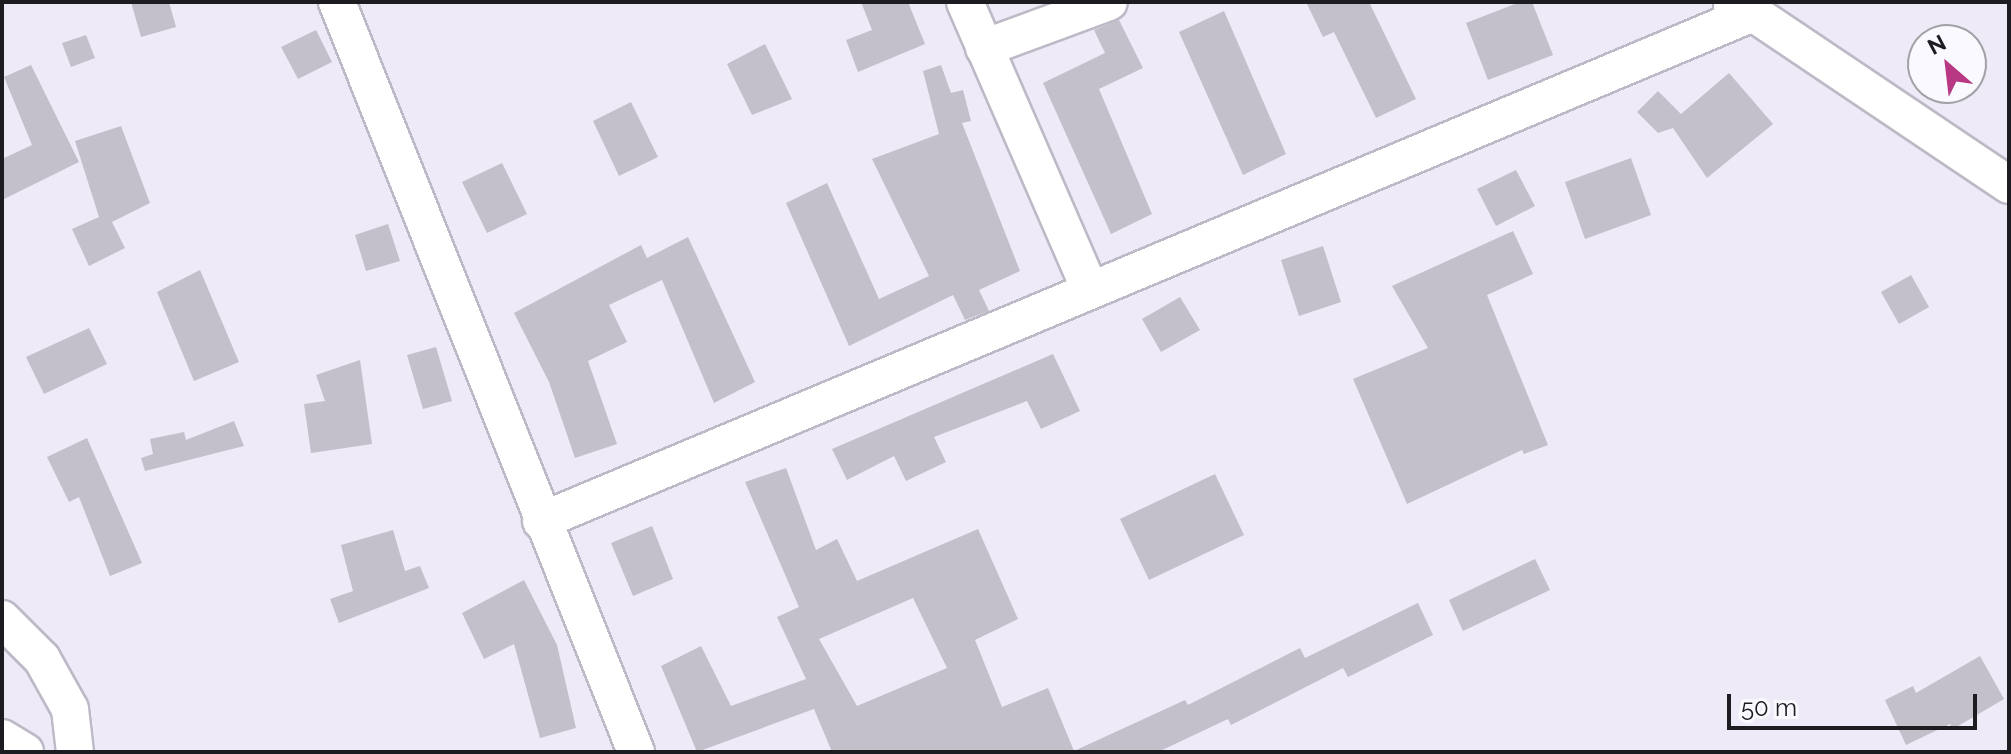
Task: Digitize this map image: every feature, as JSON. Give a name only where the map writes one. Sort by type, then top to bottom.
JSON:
[{"type":"street","points":[[337,2],[541,521],[636,752]]},
{"type":"street","points":[[965,2],[1089,287]]},
{"type":"street","points":[[984,48],[1109,2]]},
{"type":"street","points":[[1715,2],[1753,13],[2009,185]]},
{"type":"street","points":[[541,521],[1089,287],[1753,13]]},
{"type":"street","points":[[2,619],[42,659],[70,709],[75,752]]},
{"type":"street","points":[[2,738],[25,752]]},
{"type":"building","points":[[131,2],[169,2],[176,27],[141,37]]},
{"type":"building","points":[[861,2],[908,2],[925,44],[858,72],[846,40],[872,30]]},
{"type":"building","points":[[1306,2],[1369,2],[1416,99],[1376,118],[1334,32],[1323,37]]},
{"type":"building","points":[[1520,2],[1532,2],[1553,55],[1488,80],[1466,23]]},
{"type":"building","points":[[1224,11],[1286,154],[1243,175],[1179,32]]},
{"type":"building","points":[[1119,20],[1143,68],[1099,89],[1152,214],[1111,234],[1043,83],[1105,53],[1094,30]]},
{"type":"building","points":[[316,30],[332,62],[298,79],[281,47]]},
{"type":"building","points":[[86,35],[95,58],[71,67],[62,43]]},
{"type":"building","points":[[765,44],[792,99],[752,115],[727,64]]},
{"type":"building","points":[[31,65],[79,162],[2,200],[2,159],[32,145],[4,77]]},
{"type":"building","points":[[941,65],[951,93],[963,90],[971,121],[962,123],[1020,271],[979,290],[989,311],[965,320],[953,295],[849,346],[786,203],[827,183],[879,299],[929,276],[872,159],[939,134],[923,71]]},
{"type":"building","points":[[1729,73],[1773,124],[1707,178],[1673,128],[1658,133],[1637,112],[1658,91],[1681,114]]},
{"type":"building","points":[[631,102],[658,157],[619,176],[593,121]]},
{"type":"building","points":[[121,126],[150,203],[112,222],[125,248],[89,266],[72,229],[99,217],[75,141]]},
{"type":"building","points":[[1631,158],[1651,215],[1585,239],[1565,182]]},
{"type":"building","points":[[502,163],[527,214],[487,233],[462,182]]},
{"type":"building","points":[[1516,170],[1535,206],[1496,226],[1477,189]]},
{"type":"building","points":[[388,224],[400,261],[366,271],[355,235]]},
{"type":"building","points":[[1513,231],[1533,274],[1487,295],[1548,445],[1524,454],[1522,450],[1407,504],[1353,379],[1428,348],[1392,286]]},
{"type":"building","points":[[688,237],[755,382],[714,403],[662,280],[609,305],[627,342],[588,361],[617,444],[575,458],[549,382],[514,313],[641,245],[647,258]]},
{"type":"building","points":[[1323,246],[1341,302],[1299,316],[1281,260]]},
{"type":"building","points":[[200,270],[239,362],[194,381],[157,292]]},
{"type":"building","points":[[1911,275],[1929,307],[1899,324],[1881,292]]},
{"type":"building","points":[[1180,297],[1200,330],[1161,352],[1142,319]]},
{"type":"building","points":[[89,328],[107,364],[44,394],[26,357]]},
{"type":"building","points":[[436,347],[452,401],[423,409],[407,355]]},
{"type":"building","points":[[1053,354],[1080,411],[1041,429],[1027,401],[934,437],[946,462],[906,481],[894,456],[847,480],[832,449]]},
{"type":"building","points":[[360,360],[372,444],[311,453],[304,404],[325,401],[316,375]]},
{"type":"building","points":[[234,421],[244,446],[145,471],[141,458],[153,454],[150,439],[184,432],[186,440]]},
{"type":"building","points":[[87,438],[142,563],[110,576],[79,497],[69,502],[47,457]]},
{"type":"building","points":[[786,468],[816,550],[837,539],[857,581],[978,529],[1018,619],[975,640],[1002,707],[1048,688],[1074,751],[1185,700],[1188,705],[1300,648],[1305,658],[1418,603],[1433,635],[1348,677],[1343,668],[1231,725],[1228,719],[1158,752],[832,752],[814,709],[697,752],[661,666],[701,646],[731,706],[806,679],[777,617],[799,607],[745,482]],"holes":[[[913,598],[947,668],[857,706],[819,639]]]},
{"type":"building","points":[[1215,474],[1244,535],[1149,580],[1120,519]]},
{"type":"building","points":[[652,526],[673,579],[633,596],[611,543]]},
{"type":"building","points":[[393,530],[405,571],[420,566],[429,588],[339,623],[330,599],[353,591],[341,545]]},
{"type":"building","points":[[1535,559],[1550,590],[1463,631],[1449,600]]},
{"type":"building","points":[[524,580],[557,645],[576,728],[540,738],[514,644],[484,659],[462,613]]},
{"type":"building","points":[[1980,656],[2004,699],[1953,729],[1950,724],[1906,745],[1885,700],[1913,686],[1916,693]]}]
